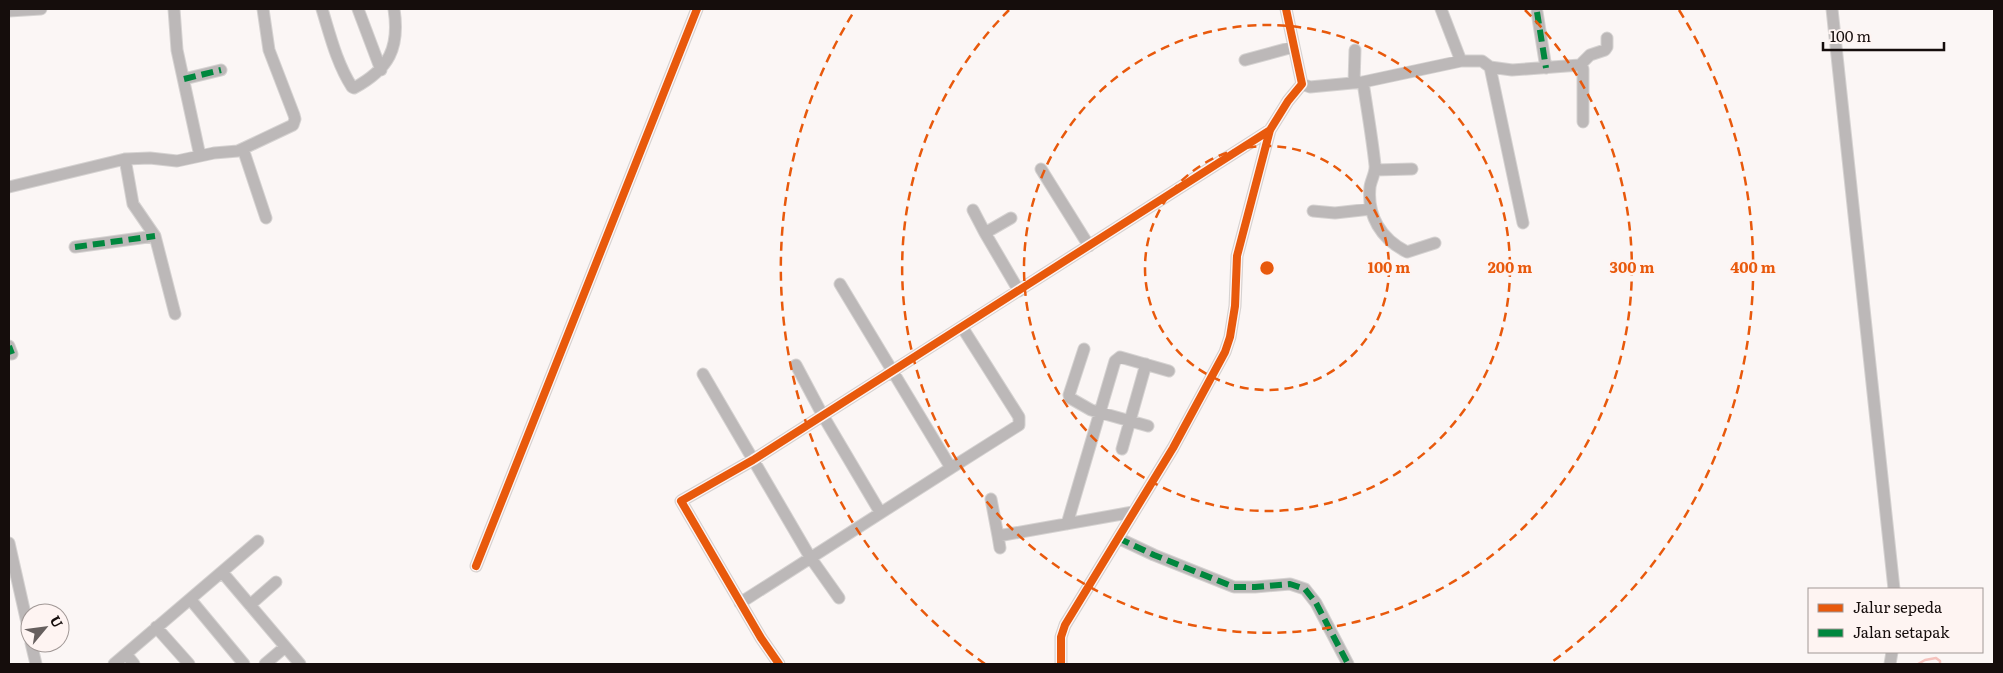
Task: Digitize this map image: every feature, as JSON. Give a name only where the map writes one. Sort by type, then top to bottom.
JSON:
[{"type":"street","points":[[9,11],[41,9]]},
{"type":"street","points":[[174,9],[177,50],[200,156]]},
{"type":"street","points":[[9,187],[125,159],[150,158],[177,161],[243,149],[290,127],[294,124],[295,119],[269,50],[262,9]]},
{"type":"street","points":[[322,9],[333,45],[352,88],[381,70],[389,58],[396,35],[394,9]]},
{"type":"street","points":[[358,9],[381,70]]},
{"type":"street","points":[[476,566],[696,9]]},
{"type":"street","points":[[1286,9],[1302,84],[1310,88],[1359,82],[1461,61],[1482,61],[1490,67],[1512,70],[1580,65],[1590,55],[1605,50],[1607,38]]},
{"type":"street","points":[[1441,9],[1461,61]]},
{"type":"street","points":[[1832,9],[1894,588]]},
{"type":"street","points":[[1537,12],[1546,68]]},
{"type":"street","points":[[1245,60],[1293,47]]},
{"type":"street","points":[[1355,50],[1375,170],[1370,186],[1371,209],[1378,228],[1390,242],[1404,251],[1435,243]]},
{"type":"street","points":[[1580,65],[1583,69],[1584,122]]},
{"type":"street","points":[[1490,67],[1523,223]]},
{"type":"street","points":[[184,79],[221,70]]},
{"type":"street","points":[[1061,664],[1060,637],[1065,625],[1195,409],[1225,352],[1230,337],[1235,306],[1237,256],[1270,130],[1288,101],[1302,84]]},
{"type":"street","points":[[779,664],[740,603],[681,501],[753,460],[822,414],[1270,130]]},
{"type":"street","points":[[243,149],[266,218]]},
{"type":"street","points":[[125,159],[133,204],[155,236],[175,314]]},
{"type":"street","points":[[1041,169],[1089,246]]},
{"type":"street","points":[[1375,170],[1412,169]]},
{"type":"street","points":[[1313,211],[1334,213],[1371,209]]},
{"type":"street","points":[[973,210],[1019,290]]},
{"type":"street","points":[[985,233],[1011,218]]},
{"type":"street","points":[[75,248],[155,236]]},
{"type":"street","points":[[840,284],[951,468]]},
{"type":"street","points":[[740,603],[810,556],[1018,425],[1019,417],[962,326]]},
{"type":"street","points":[[1084,349],[1069,395],[1080,405],[1100,413],[1148,426]]},
{"type":"street","points":[[1067,524],[1115,361],[1120,357],[1169,371]]},
{"type":"street","points":[[1122,449],[1146,364]]},
{"type":"street","points":[[796,365],[822,414],[880,512]]},
{"type":"street","points":[[703,374],[810,556],[839,598]]},
{"type":"street","points":[[991,499],[1000,548]]},
{"type":"street","points":[[998,536],[1133,512]]},
{"type":"street","points":[[1118,538],[1154,555],[1234,586],[1255,588],[1290,584],[1305,589],[1328,626],[1348,664]]},
{"type":"street","points":[[114,664],[258,541]]},
{"type":"street","points":[[9,543],[23,603]]},
{"type":"street","points":[[222,572],[300,664]]},
{"type":"street","points":[[250,605],[276,582]]},
{"type":"street","points":[[190,599],[244,664]]},
{"type":"street","points":[[156,627],[189,664]]},
{"type":"street","points":[[265,664],[285,647]]},
{"type":"street","points":[[126,654],[134,664]]},
{"type":"waterway","points":[[1918,664],[1925,660],[1936,658],[1940,661],[1940,664]]},
{"type":"marked path","points":[[1537,12],[1546,68]]},
{"type":"marked path","points":[[184,79],[221,70]]},
{"type":"marked path","points":[[75,247],[155,236]]},
{"type":"marked path","points":[[9,346],[12,354]]},
{"type":"marked path","points":[[1118,538],[1154,555],[1234,587],[1290,584],[1305,589],[1316,603],[1348,664]]},
{"type":"cycle path","points":[[476,566],[697,9]]},
{"type":"cycle path","points":[[1061,664],[1061,637],[1065,625],[1173,448],[1225,352],[1230,337],[1235,306],[1237,256],[1270,130],[1288,101],[1302,84],[1286,9]]},
{"type":"cycle path","points":[[779,664],[761,638],[681,501],[753,460],[1270,130]]}]
